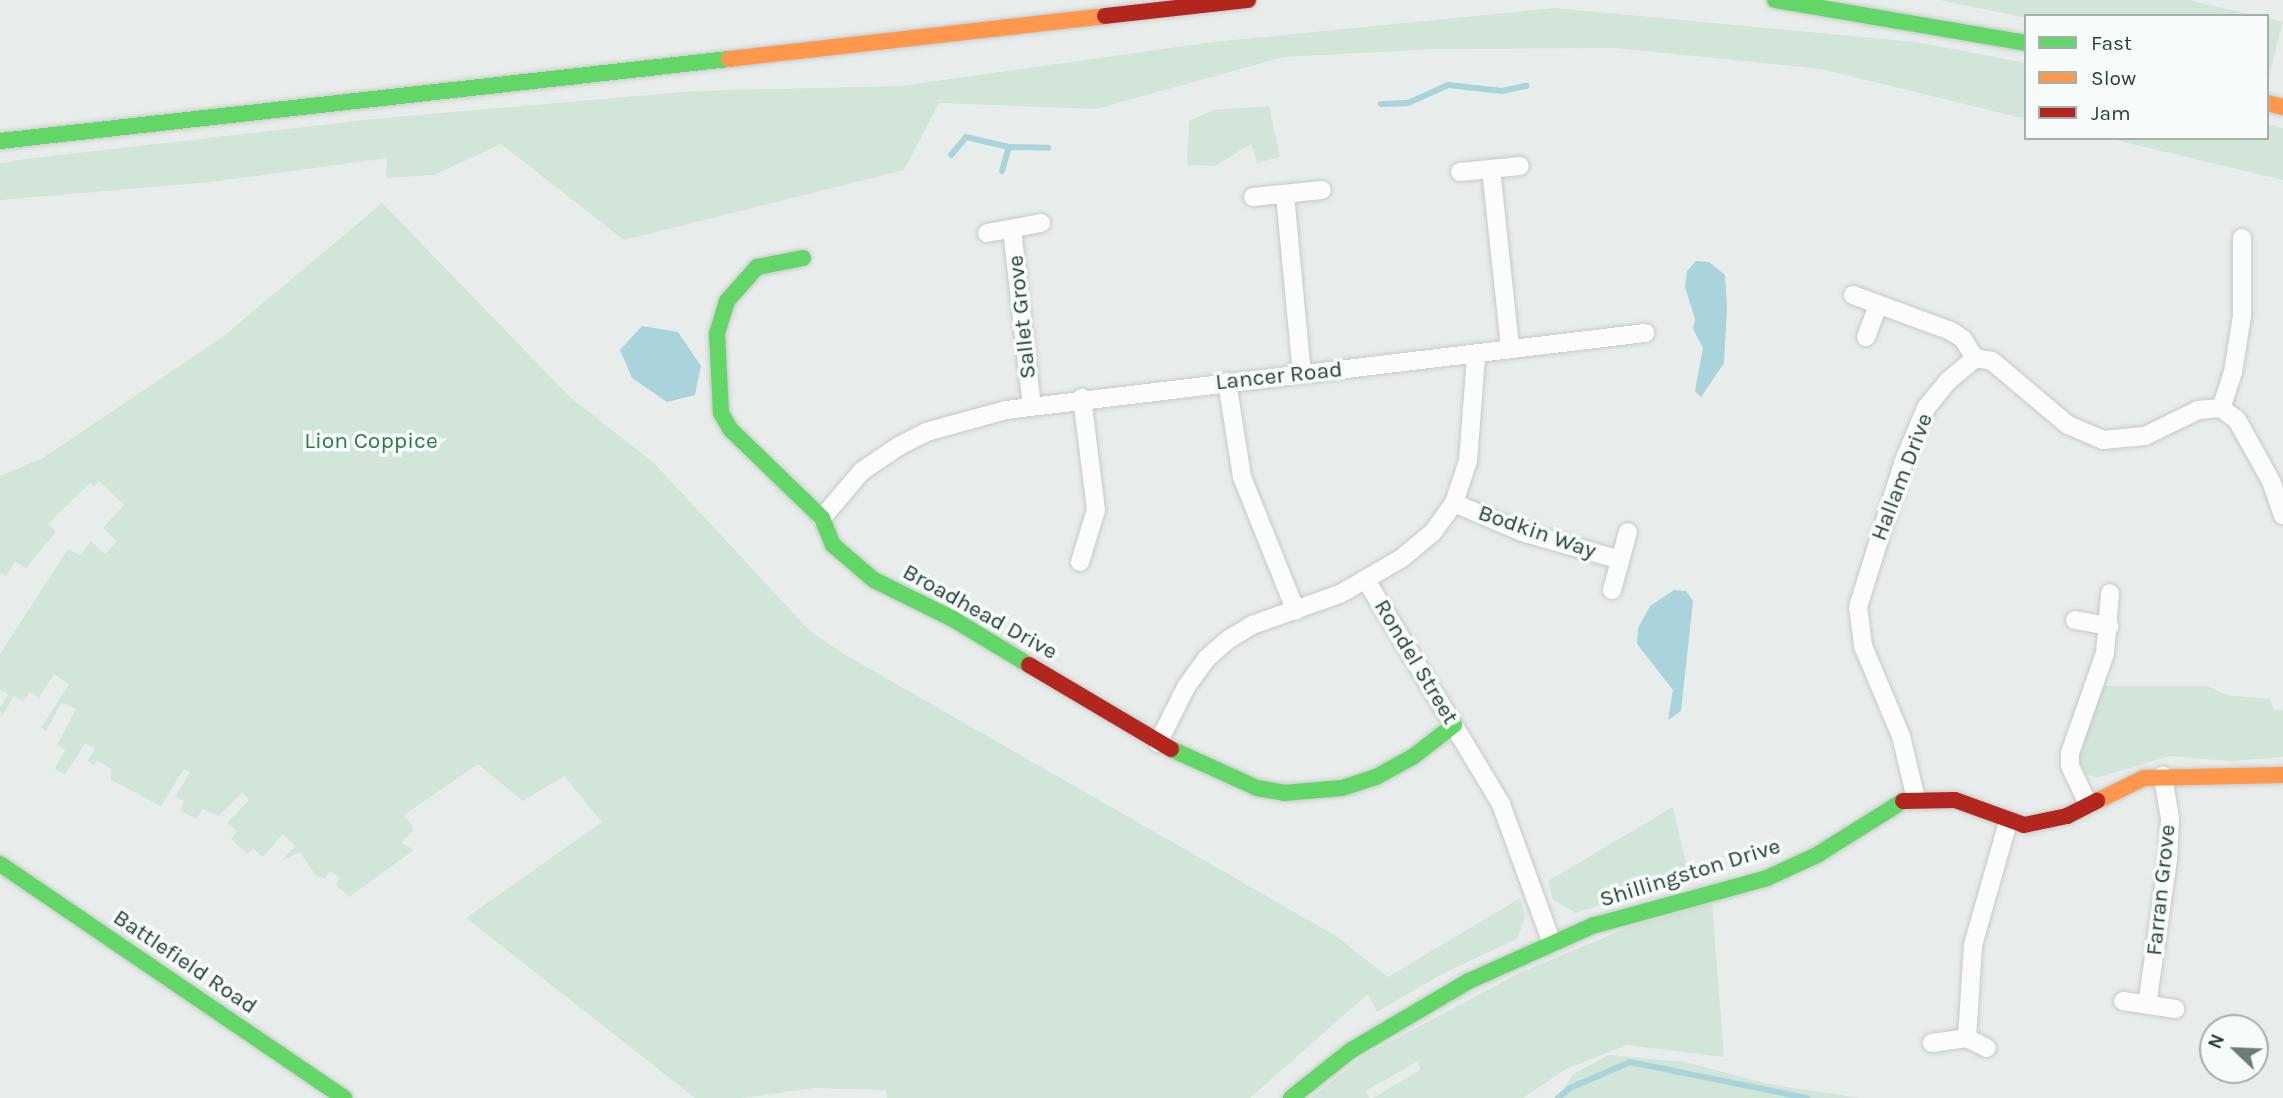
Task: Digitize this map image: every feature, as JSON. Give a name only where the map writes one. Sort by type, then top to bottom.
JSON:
[{"type":"main road","points":[[0,141],[1248,0]]},
{"type":"main road","points":[[1775,0],[2024,43]]},
{"type":"main road","name":"Broadhead Drive","points":[[803,258],[757,267],[736,286],[717,334],[721,413],[732,430],[822,518],[833,545],[874,580],[964,626],[1158,743],[1257,788],[1312,793],[1376,777],[1454,725]]},
{"type":"main road","name":"Shillingston Drive","points":[[1291,1098],[1379,1034],[1469,981],[1552,943],[1654,906],[1767,878],[1817,855],[1885,810],[1916,799],[1955,800],[2008,822],[2041,824],[2128,783],[2163,776],[2250,779],[2283,775]]},
{"type":"main road","name":"Battlefield Road","points":[[1,866],[344,1098]]},
{"type":"street","points":[[1460,172],[1520,166]]},
{"type":"street","points":[[1491,169],[1510,348]]},
{"type":"street","points":[[1253,197],[1322,190]]},
{"type":"street","points":[[1285,195],[1301,374]]},
{"type":"street","points":[[987,233],[1041,223]]},
{"type":"street","name":"Sallet Grove","points":[[1012,229],[1032,406]]},
{"type":"street","points":[[2221,408],[2233,372],[2242,316],[2242,238]]},
{"type":"street","points":[[1853,295],[1951,331],[1963,339],[1975,358],[1992,361],[2068,425],[2103,439],[2134,439],[2198,410],[2221,408],[2237,420],[2271,481],[2283,515]]},
{"type":"street","points":[[1866,337],[1878,304]]},
{"type":"street","points":[[1476,356],[1510,348],[1645,334]]},
{"type":"street","name":"Lancer Road","points":[[822,518],[862,471],[899,446],[968,419],[1082,398],[1476,356]]},
{"type":"street","name":"Rondel Street","points":[[1476,356],[1468,461],[1454,503],[1433,532],[1366,580],[1454,725],[1511,827],[1552,943]]},
{"type":"street","name":"Hallam Drive","points":[[1916,799],[1901,736],[1863,646],[1858,607],[1903,463],[1926,408],[1956,372],[1975,358]]},
{"type":"street","points":[[1227,382],[1242,477],[1296,611]]},
{"type":"street","points":[[1080,562],[1096,510],[1082,398]]},
{"type":"street","name":"Bodkin Way","points":[[1454,503],[1522,532],[1620,560]]},
{"type":"street","points":[[1612,590],[1628,532]]},
{"type":"street","points":[[1158,743],[1206,659],[1252,625],[1296,611],[1366,580]]},
{"type":"street","points":[[2088,804],[2070,766],[2070,753],[2095,690],[2109,625],[2110,593]]},
{"type":"street","points":[[2075,620],[2109,625]]},
{"type":"street","name":"Farran Grove","points":[[2147,1005],[2168,859],[2170,819],[2163,776]]},
{"type":"street","points":[[1967,1038],[1973,945],[2008,822]]},
{"type":"street","points":[[2123,1001],[2175,1009]]},
{"type":"street","points":[[1932,1043],[1967,1038],[1987,1048]]},
{"type":"green space","points":[[1940,0],[2189,0],[2248,14],[2024,14],[2024,18]]},
{"type":"green space","points":[[1555,8],[1916,42],[2024,63],[2024,119],[1821,69],[1616,48],[1436,49],[1284,57],[1096,109],[939,103],[904,170],[624,240],[501,144],[434,175],[386,178],[387,158],[211,182],[0,200],[0,163],[25,159],[373,119],[694,91],[901,86],[1213,42]]},
{"type":"green space","points":[[2269,18],[2283,22],[2269,76]]},
{"type":"green space","points":[[1269,106],[1280,157],[1257,163],[1251,144],[1215,166],[1187,165],[1189,121],[1213,110]]},
{"type":"green space","points":[[2269,124],[2283,128],[2283,180],[2115,140],[2269,140]]},
{"type":"green space","name":"Lion Coppice","points":[[382,203],[570,397],[654,463],[810,631],[844,654],[1336,936],[1388,977],[1520,898],[1525,918],[1517,939],[1440,975],[1377,1012],[1368,994],[1250,1098],[887,1098],[886,1090],[814,1088],[742,1098],[695,1098],[466,918],[602,822],[564,776],[523,801],[478,764],[404,815],[414,829],[401,843],[414,850],[349,897],[336,885],[340,878],[330,871],[325,879],[316,876],[300,852],[281,861],[295,846],[283,834],[263,857],[253,848],[247,854],[231,839],[237,831],[227,823],[249,800],[242,792],[219,816],[202,809],[197,819],[180,811],[184,801],[175,797],[190,772],[184,769],[161,806],[111,780],[111,769],[97,760],[94,765],[88,761],[95,749],[85,743],[65,775],[55,769],[65,750],[57,745],[76,709],[62,702],[46,731],[41,728],[69,684],[54,674],[39,698],[30,692],[23,701],[14,696],[1,718],[0,708],[8,694],[0,689],[0,654],[68,549],[80,555],[91,541],[105,554],[117,541],[103,528],[124,505],[99,481],[94,487],[90,483],[48,524],[56,532],[26,568],[15,562],[6,576],[0,573],[0,476],[43,458],[224,336]]},
{"type":"green space","points":[[2101,686],[2208,686],[2226,695],[2270,699],[2274,710],[2283,710],[2283,757],[2231,761],[2170,756],[2096,778],[2087,774],[2078,760],[2076,743]]},
{"type":"green space","points":[[1673,807],[1689,876],[1576,913],[1553,900],[1548,881]]},
{"type":"green space","points":[[1712,903],[1724,1057],[1627,1045],[1566,1069],[1523,1098],[1373,1098],[1420,1070],[1418,1061],[1365,1091],[1370,1098],[1311,1098],[1365,1055],[1518,974],[1629,927]]},
{"type":"green space","points":[[1609,1055],[1685,1062],[1768,1084],[1861,1098],[1558,1098],[1573,1074]]},
{"type":"water","points":[[1696,261],[1709,262],[1725,275],[1727,307],[1724,363],[1701,397],[1695,391],[1703,348],[1693,329],[1695,319],[1685,287],[1687,271]]},
{"type":"water","points":[[642,326],[678,332],[701,366],[695,395],[667,402],[632,378],[620,350]]},
{"type":"water","points":[[1674,590],[1686,591],[1693,601],[1681,711],[1668,720],[1673,690],[1637,644],[1638,628],[1650,606]]},
{"type":"waterway","points":[[1381,104],[1408,103],[1448,85],[1502,91],[1526,86]]},
{"type":"waterway","points":[[951,155],[966,137],[1009,147],[1048,148]]},
{"type":"waterway","points":[[1002,171],[1009,147]]},
{"type":"waterway","points":[[1558,1098],[1570,1088],[1630,1062],[1807,1098]]},
{"type":"traffic: fast","points":[[1775,0],[2024,43]]},
{"type":"traffic: fast","points":[[0,141],[729,59]]},
{"type":"traffic: fast","points":[[803,258],[757,267],[727,301],[717,334],[721,413],[731,430],[822,518],[833,545],[874,580],[953,619],[1029,665]]},
{"type":"traffic: fast","points":[[1171,749],[1257,788],[1284,793],[1342,788],[1376,777],[1414,756],[1454,725]]},
{"type":"traffic: fast","points":[[1291,1098],[1350,1051],[1469,981],[1592,926],[1767,878],[1817,855],[1903,801]]},
{"type":"traffic: fast","points":[[0,864],[344,1098]]},
{"type":"traffic: slow","points":[[729,59],[1105,16]]},
{"type":"traffic: slow","points":[[2269,104],[2283,107]]},
{"type":"traffic: slow","points":[[2097,801],[2144,778],[2283,775]]},
{"type":"traffic: jam","points":[[1105,16],[1248,0]]},
{"type":"traffic: jam","points":[[1029,665],[1171,749]]},
{"type":"traffic: jam","points":[[1903,801],[1955,800],[2024,825],[2067,816],[2097,801]]}]
